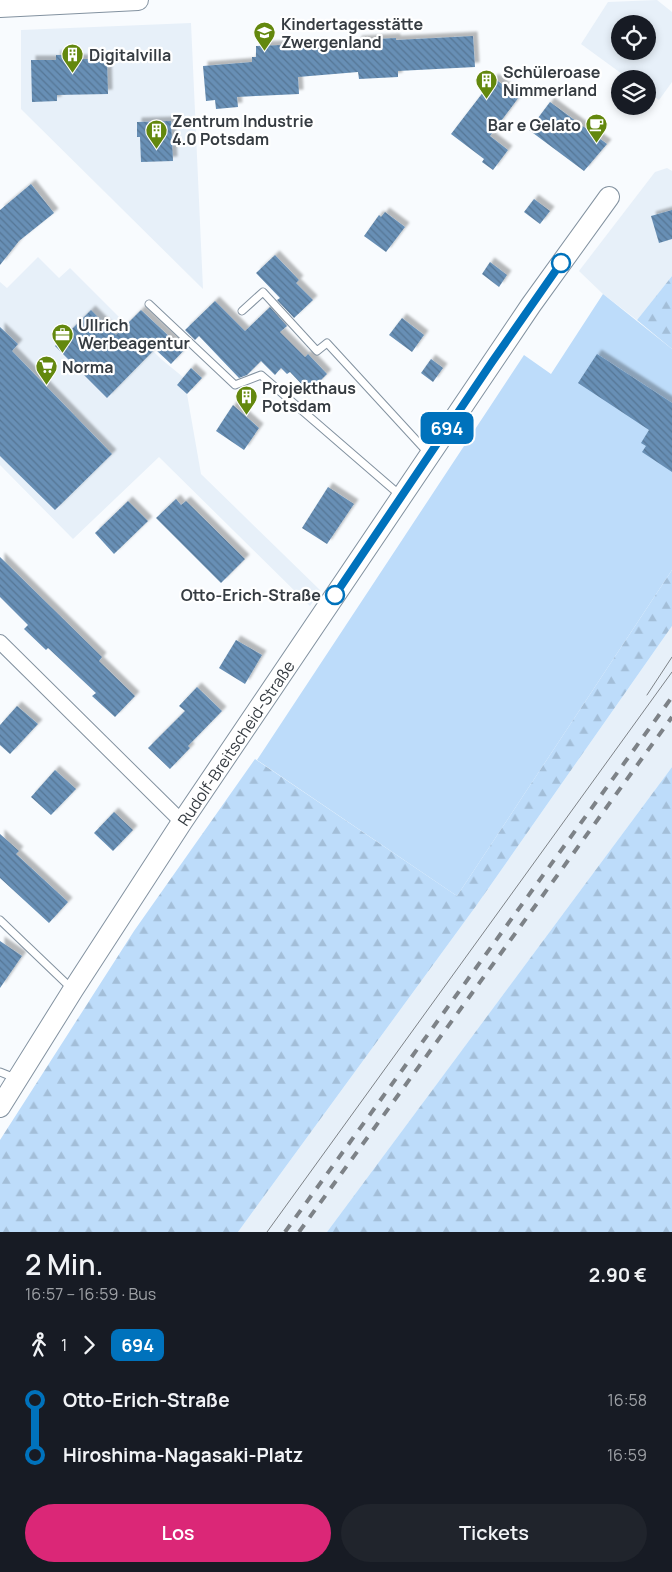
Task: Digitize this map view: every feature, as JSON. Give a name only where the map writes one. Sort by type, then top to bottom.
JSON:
[{"type":"street","points":[[0,7],[138,0]]},
{"type":"street","name":"Rudolf-Breitscheid-Straße","points":[[0,1107],[9,1076],[73,990],[182,822],[430,455],[543,288],[609,197]]},
{"type":"street","points":[[0,642],[182,822]]},
{"type":"lane","points":[[242,311],[263,292],[317,351],[327,343],[414,440],[430,455]]},
{"type":"lane","points":[[149,304],[235,386],[262,375],[402,497]]},
{"type":"lane","points":[[0,920],[73,990]]},
{"type":"shaded area","points":[[657,0],[672,12],[672,82],[659,100],[656,98],[656,70],[617,70],[581,44],[608,2]]},
{"type":"shaded area","points":[[191,23],[203,289],[21,109],[21,30]]},
{"type":"shaded area","points":[[667,168],[672,171],[672,276],[637,320],[603,294],[579,271],[655,172]]},
{"type":"shaded area","points":[[38,257],[59,278],[70,268],[161,359],[183,377],[177,385],[187,394],[201,474],[321,591],[310,606],[159,457],[73,539],[0,465],[0,282],[7,288]]},
{"type":"shaded area","points":[[672,626],[672,767],[327,1232],[238,1232],[476,906]]},
{"type":"green space","points":[[672,276],[672,349],[637,320]]},
{"type":"green space","points":[[603,294],[672,349],[672,570],[457,896],[257,760],[524,355],[551,374]]},
{"type":"green space","points":[[672,570],[672,626],[476,906],[238,1232],[0,1232],[0,1140],[134,931],[255,759],[457,896]]},
{"type":"green space","points":[[672,767],[672,1232],[327,1232]]},
{"type":"building","points":[[473,36],[475,67],[398,71],[398,77],[359,79],[358,72],[298,77],[299,94],[237,97],[238,107],[216,109],[215,100],[206,101],[203,66],[252,62],[252,57],[256,57],[256,46],[308,46],[308,44],[322,43],[322,45],[357,43],[357,40]]},
{"type":"building","name":"Digitalvilla","points":[[56,55],[77,55],[77,59],[107,59],[108,94],[57,95],[57,101],[32,102],[31,60],[56,60]]},
{"type":"building","points":[[494,78],[519,97],[490,136],[508,150],[493,170],[482,162],[484,159],[451,134]]},
{"type":"building","points":[[550,102],[607,144],[584,171],[529,130]]},
{"type":"building","name":"Zentrum Industrie 4.0 Potsdam","points":[[171,121],[173,161],[141,162],[137,122]]},
{"type":"building","points":[[31,184],[54,213],[19,241],[0,265],[0,210]]},
{"type":"building","points":[[534,199],[550,211],[540,224],[524,212]]},
{"type":"building","points":[[672,210],[672,239],[659,243],[651,216]]},
{"type":"building","points":[[385,212],[405,227],[386,252],[364,236],[379,215],[381,217]]},
{"type":"building","points":[[275,255],[299,280],[296,283],[313,300],[294,318],[277,300],[280,298],[256,273]]},
{"type":"building","points":[[490,262],[507,275],[499,287],[482,274]]},
{"type":"building","points":[[215,301],[245,331],[270,307],[287,326],[280,332],[305,357],[308,354],[327,374],[309,392],[290,372],[287,374],[281,368],[275,375],[261,361],[247,375],[239,378],[199,336],[195,340],[185,330]]},
{"type":"building","points":[[91,310],[116,335],[141,310],[174,341],[177,338],[187,347],[171,364],[155,349],[107,398],[55,346]]},
{"type":"building","points":[[402,318],[424,335],[412,352],[389,335]]},
{"type":"building","points":[[0,327],[18,344],[12,351],[112,454],[55,510],[0,456]]},
{"type":"building","points":[[597,354],[672,403],[672,472],[642,452],[646,446],[641,443],[649,430],[578,383]]},
{"type":"building","points":[[431,359],[443,368],[433,382],[421,373]]},
{"type":"building","points":[[191,368],[202,378],[187,394],[177,385]]},
{"type":"building","points":[[233,405],[259,428],[244,450],[216,431]]},
{"type":"building","points":[[328,487],[354,504],[327,544],[302,528]]},
{"type":"building","points":[[176,499],[181,505],[186,501],[245,559],[221,583],[156,518]]},
{"type":"building","points":[[128,501],[148,521],[114,554],[95,533]]},
{"type":"building","points":[[0,557],[102,657],[99,661],[135,696],[115,717],[92,696],[96,693],[48,648],[46,650],[24,629],[28,625],[0,597]]},
{"type":"building","points":[[236,640],[262,655],[245,684],[219,668]]},
{"type":"building","points":[[197,687],[222,711],[188,746],[190,748],[170,769],[148,748],[185,711],[179,706]]},
{"type":"building","points":[[17,706],[38,724],[10,754],[0,745],[0,725]]},
{"type":"building","points":[[55,770],[76,789],[51,815],[31,797]]},
{"type":"building","points":[[114,812],[133,830],[113,851],[94,833]]},
{"type":"building","points":[[0,834],[19,851],[16,854],[68,902],[49,923],[0,878]]},
{"type":"building","points":[[0,941],[22,956],[0,988]]},
{"type":"tram line","points":[[647,695],[672,657]]},
{"type":"tram line","points":[[267,1232],[672,672]]},
{"type":"railway","points":[[285,1232],[672,697]]},
{"type":"railway","points":[[299,1232],[672,717]]},
{"type":"bus line","name":"694","points":[[335,595],[561,263]]},
{"type":"place","name":"Kindertagesstätte Zwergenland","points":[[265,52]]},
{"type":"place","name":"Digitalvilla","points":[[73,74]]},
{"type":"place","name":"Schüleroase Nimmerland","points":[[487,100]]},
{"type":"place","name":"Bar e Gelato","points":[[597,144]]},
{"type":"place","name":"Zentrum Industrie 4.0 Potsdam","points":[[156,149]]},
{"type":"place","name":"Ullrich Werbeagentur","points":[[62,353]]},
{"type":"place","name":"Norma","points":[[46,386]]},
{"type":"place","name":"Projekthaus Potsdam","points":[[246,416]]},
{"type":"place","name":"Otto-Erich-Straße","points":[[335,595]]}]
